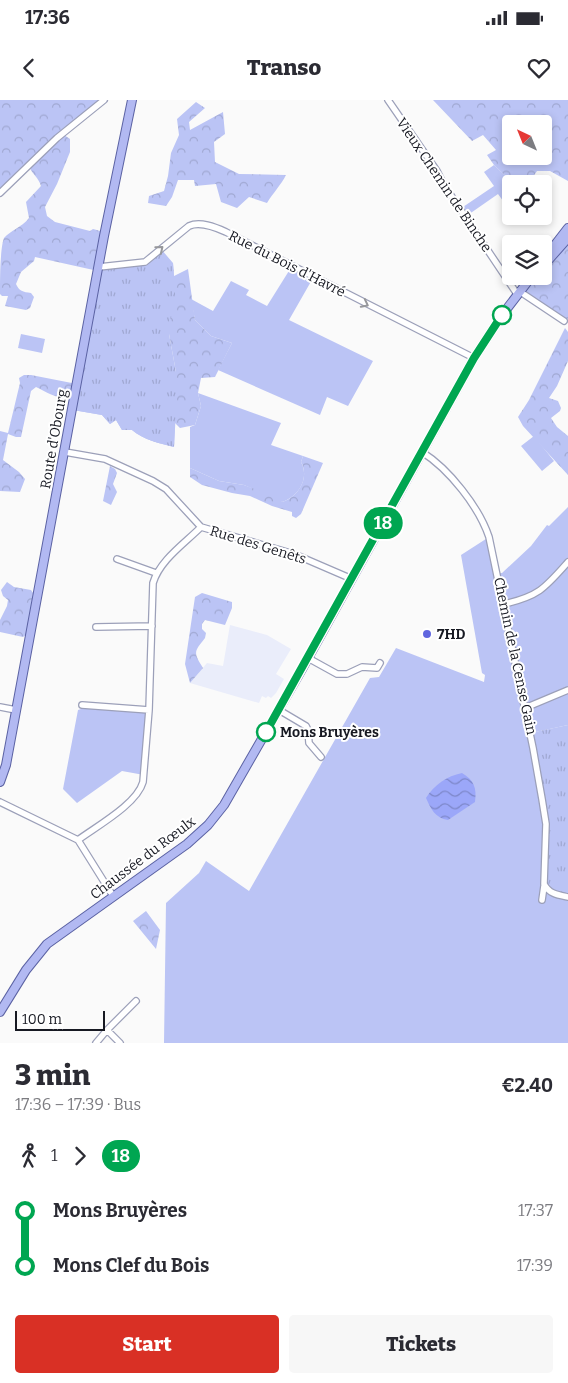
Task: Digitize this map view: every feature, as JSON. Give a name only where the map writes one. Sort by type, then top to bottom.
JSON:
[{"type":"main road","name":"Route d'Obourg","points":[[0,782],[6,765],[130,100]]},
{"type":"main road","points":[[552,249],[568,228]]},
{"type":"main road","points":[[552,256],[568,238]]},
{"type":"main road","name":"Chaussée du Rœulx","points":[[0,1012],[23,974],[48,944],[178,851],[208,825],[228,799],[474,358],[525,285]]},
{"type":"street","points":[[0,193],[57,138],[104,100]]},
{"type":"street","name":"Vieux Chemin de Binche","points":[[388,100],[518,293]]},
{"type":"street","name":"Rue du Bois d'Havré","points":[[99,267],[145,262],[189,226],[203,224],[226,232],[474,358]]},
{"type":"street","points":[[518,293],[564,321]]},
{"type":"street","name":"Rue des Genêts","points":[[65,452],[105,459],[153,481],[166,489],[201,527],[294,554],[352,579]]},
{"type":"street","name":"Chemin de la Cense Gain","points":[[422,452],[450,476],[482,519],[492,545],[544,812],[544,884],[542,900]]},
{"type":"street","points":[[78,840],[131,802],[141,790],[149,710],[153,583],[156,573],[164,563],[201,527]]},
{"type":"street","points":[[117,559],[156,573]]},
{"type":"street","points":[[504,604],[526,599],[536,594],[568,562]]},
{"type":"street","points":[[96,627],[152,626]]},
{"type":"street","points":[[308,658],[333,673],[340,674],[362,668],[377,668],[380,662]]},
{"type":"street","points":[[525,708],[568,690]]},
{"type":"street","points":[[82,705],[149,710]]},
{"type":"street","points":[[0,707],[16,710]]},
{"type":"street","points":[[279,710],[306,726],[309,743],[322,758]]},
{"type":"street","points":[[0,802],[78,840],[114,896]]},
{"type":"street","points":[[544,884],[547,890],[553,894],[568,897]]},
{"type":"street","points":[[96,1043],[136,1000]]},
{"type":"street","points":[[107,1030],[120,1043]]},
{"type":"shaded area","points":[[230,625],[267,635],[291,649],[276,674],[284,679],[271,698],[262,696],[259,703],[190,683],[207,663],[223,666]]},
{"type":"green space","points":[[0,100],[104,100],[64,135],[70,139],[70,152],[45,207],[47,216],[55,222],[90,231],[93,229],[104,232],[99,267],[173,263],[174,276],[188,269],[195,320],[211,336],[232,343],[215,377],[201,378],[198,393],[201,406],[195,425],[180,428],[175,423],[174,447],[146,439],[132,430],[122,430],[116,420],[110,424],[102,415],[73,410],[75,397],[60,398],[36,387],[31,391],[21,437],[8,434],[3,460],[25,479],[20,492],[0,491],[0,431],[8,433],[20,383],[19,378],[24,375],[31,375],[77,384],[176,372],[169,334],[169,321],[98,271],[35,257],[34,261],[21,272],[16,284],[20,290],[31,293],[34,297],[30,308],[26,310],[5,306],[8,296],[0,294],[1,256],[4,238],[29,218],[26,202],[41,186],[29,166],[0,193]]},
{"type":"green space","points":[[433,100],[568,100],[568,181],[550,171],[537,171],[534,175],[505,175],[487,155],[496,150],[483,135],[472,141]]},
{"type":"green space","points":[[196,102],[205,108],[189,122],[190,130],[223,112],[225,134],[214,142],[215,162],[239,174],[286,175],[267,203],[249,197],[237,208],[221,202],[216,184],[195,186],[194,180],[178,180],[172,197],[166,206],[148,203],[149,196],[164,191],[171,153],[179,135],[177,119]]},
{"type":"green space","points":[[494,165],[505,175],[502,175],[502,200],[498,194],[465,217],[460,209],[494,186],[484,172]]},
{"type":"green space","points":[[568,238],[568,319],[564,321],[519,291],[525,285],[552,285],[552,256]]},
{"type":"green space","points":[[161,249],[173,263],[176,309],[169,320],[169,334],[176,372],[177,392],[174,447],[146,439],[132,430],[122,430],[116,420],[110,424],[102,415],[73,410],[99,267],[145,262]]},
{"type":"green space","points":[[292,266],[313,278],[289,320],[373,361],[348,406],[327,397],[320,415],[218,370],[232,343],[211,336],[195,320],[191,299],[213,311],[231,281],[249,290],[246,295],[267,306]]},
{"type":"green space","points":[[565,328],[568,332],[568,361],[557,386],[549,398],[558,401],[561,408],[551,418],[557,427],[568,436],[568,475],[523,426],[518,417],[529,400]]},
{"type":"green space","points":[[21,334],[45,339],[42,353],[18,348]]},
{"type":"green space","points":[[198,393],[281,423],[271,445],[303,456],[301,462],[304,475],[303,481],[293,496],[282,502],[244,485],[219,481],[190,468],[190,427],[195,425],[201,406]]},
{"type":"green space","points":[[534,436],[554,461],[542,471],[521,446]]},
{"type":"green space","points":[[303,456],[323,463],[301,514],[296,518],[292,516],[292,512],[272,506],[250,496],[202,485],[190,477],[190,468],[219,481],[244,485],[278,498],[282,502],[293,496],[301,486],[304,474],[301,462]]},
{"type":"green space","points":[[110,466],[117,473],[113,484],[117,492],[111,505],[103,501]]},
{"type":"green space","points":[[568,507],[568,725],[531,733],[568,897],[568,1043],[164,1043],[166,903],[199,873],[206,861],[249,891],[370,678],[379,677],[396,648],[484,682],[485,675],[482,673],[461,555],[489,537],[498,573],[502,573],[531,546],[547,525],[549,526]]},
{"type":"green space","points":[[7,582],[14,587],[31,590],[33,593],[27,634],[23,637],[0,632],[0,620],[8,600],[3,596],[1,590]]},
{"type":"green space","points":[[202,593],[232,602],[232,608],[225,625],[205,620],[202,624],[202,629],[206,633],[205,638],[197,649],[196,655],[203,668],[190,683],[185,664],[195,597]]},
{"type":"green space","points":[[82,705],[149,710],[144,775],[122,771],[77,803],[63,789],[78,710],[81,709]]},
{"type":"green space","points":[[568,725],[568,897],[547,890],[546,824],[530,733]]},
{"type":"green space","points":[[146,911],[160,930],[156,949],[133,921]]},
{"type":"water","points":[[462,773],[474,785],[476,793],[475,802],[448,820],[444,819],[437,815],[426,798],[441,782],[451,776]]},
{"type":"bus line","name":"18","points":[[266,732],[474,358],[502,315]]},
{"type":"place","name":"7HD","points":[[427,634]]},
{"type":"place","name":"Mons Bruyères","points":[[266,732]]}]
